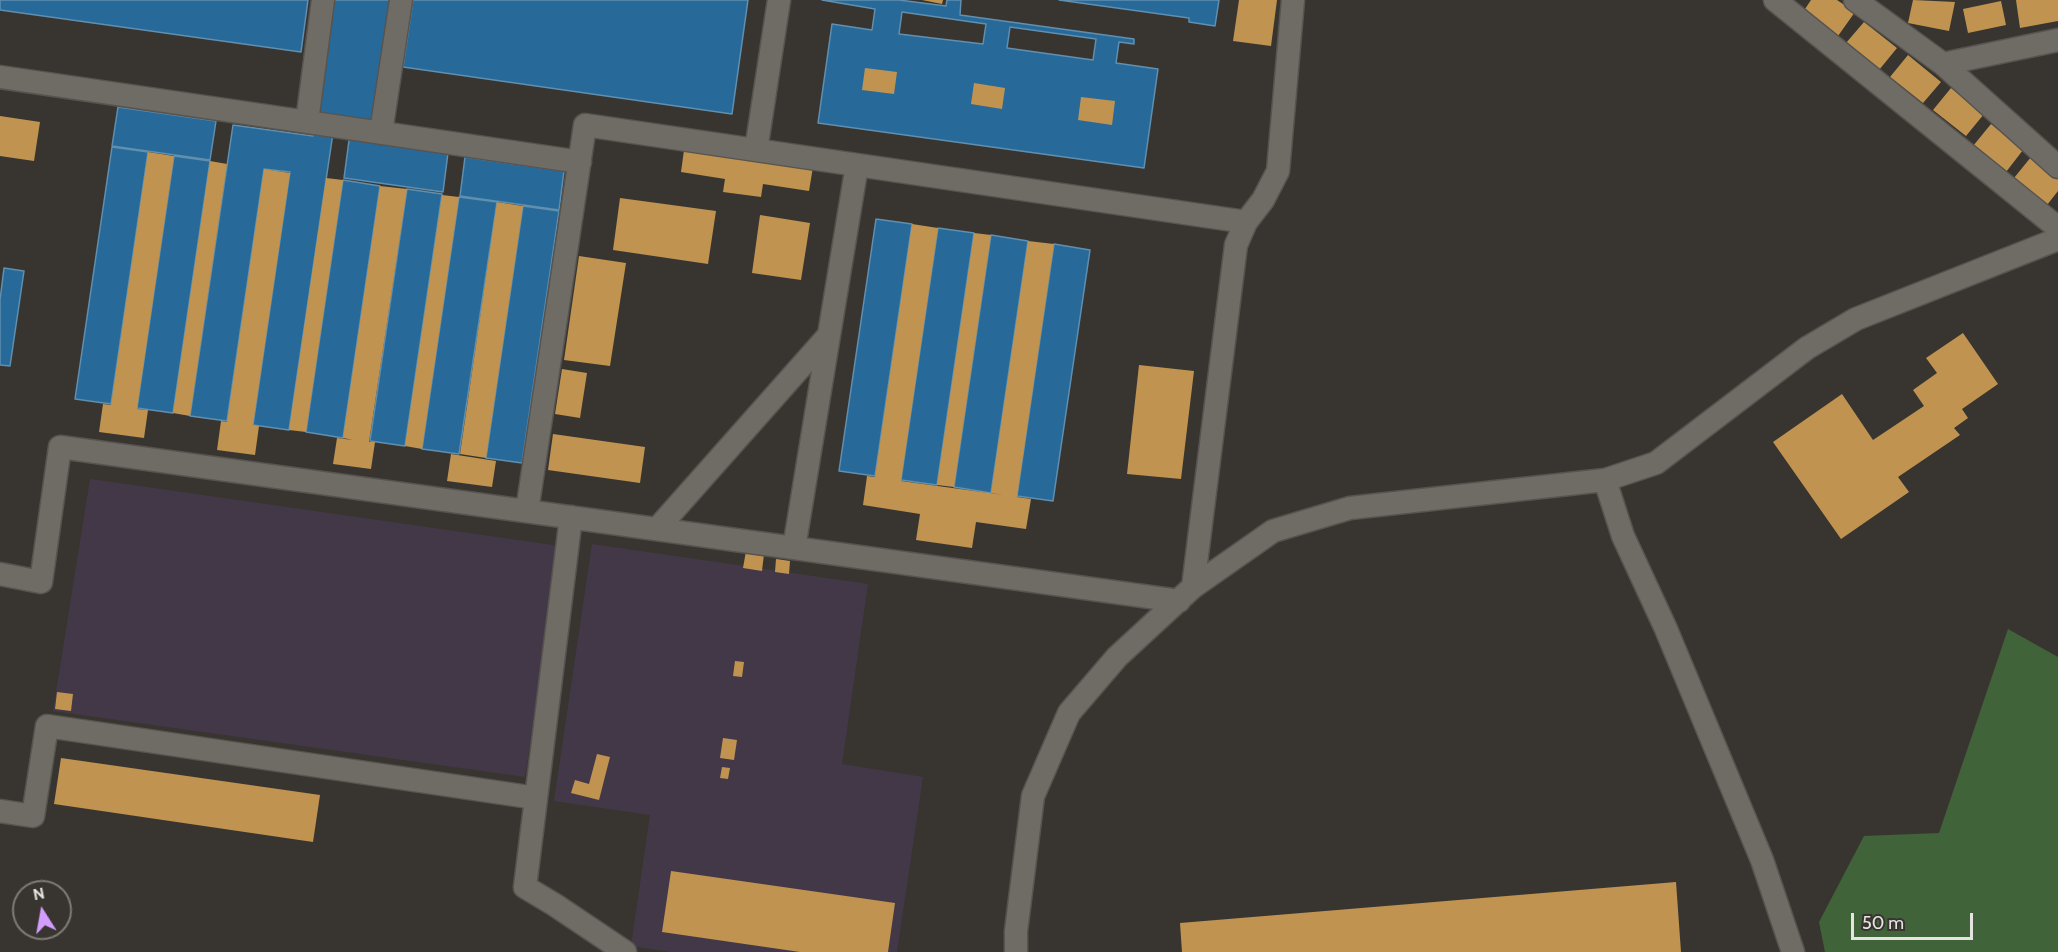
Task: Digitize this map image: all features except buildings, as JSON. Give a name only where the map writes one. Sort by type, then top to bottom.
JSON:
[{"type":"lane","points":[[307,122],[323,0]]},
{"type":"lane","points":[[381,132],[401,0]]},
{"type":"lane","points":[[756,150],[779,0]]},
{"type":"lane","points":[[1186,594],[1236,245],[1246,222],[1263,200],[1278,171],[1293,0]]},
{"type":"lane","points":[[1775,0],[2058,228]]},
{"type":"lane","points":[[1856,0],[1943,64],[2058,167]]},
{"type":"lane","points":[[1943,64],[2058,40]]},
{"type":"lane","points":[[0,77],[580,162]]},
{"type":"lane","points":[[527,511],[585,125],[1246,222]]},
{"type":"lane","points":[[794,548],[856,165]]},
{"type":"lane","points":[[1016,952],[1016,931],[1033,796],[1069,713],[1117,657],[1186,594],[1273,531],[1350,508],[1605,480],[1656,463],[1807,348],[1856,319],[2058,239]]},
{"type":"lane","points":[[657,529],[829,334]]},
{"type":"lane","points":[[0,574],[41,582],[60,447],[794,548],[1186,594]]},
{"type":"lane","points":[[1605,480],[1623,536],[1666,629],[1762,860],[1793,952]]},
{"type":"lane","points":[[570,517],[525,886],[626,952]]},
{"type":"lane","points":[[0,812],[33,816],[47,726],[536,798]]},
{"type":"shaded area","points":[[90,479],[559,546],[525,777],[53,711]]},
{"type":"shaded area","points":[[592,544],[868,584],[842,764],[923,777],[897,952],[671,952],[631,946],[650,815],[554,801]]},
{"type":"green space","points":[[2008,629],[2058,657],[2058,952],[1825,952],[1819,922],[1864,836],[1939,833]]},
{"type":"water","points":[[0,0],[308,0],[301,52],[0,10]]},
{"type":"water","points":[[333,0],[391,0],[372,126],[316,117]]},
{"type":"water","points":[[413,0],[748,0],[732,114],[403,67]]},
{"type":"water","points":[[822,0],[899,0],[946,6],[947,0],[961,0],[960,15],[1134,39],[1134,44],[1119,42],[1116,63],[1158,69],[1144,168],[818,123],[832,24],[872,30],[875,9]],"holes":[[[902,12],[986,24],[983,44],[899,34]],[[1010,27],[1096,39],[1093,60],[1007,48]]]},
{"type":"water","points":[[1059,0],[1219,0],[1215,26],[1189,22],[1189,18]]},
{"type":"water","points":[[118,107],[216,121],[210,160],[112,146]]},
{"type":"water","points":[[233,125],[313,136],[314,130],[333,133],[289,430],[253,425],[290,172],[264,169],[227,421],[190,416]]},
{"type":"water","points":[[350,133],[448,153],[443,192],[344,178]]},
{"type":"water","points":[[112,147],[148,152],[111,404],[75,399]]},
{"type":"water","points":[[174,156],[210,161],[173,413],[137,408]]},
{"type":"water","points":[[465,157],[564,171],[559,210],[460,196]]},
{"type":"water","points":[[343,180],[380,186],[343,438],[306,432]]},
{"type":"water","points":[[407,189],[442,194],[405,446],[370,441]]},
{"type":"water","points":[[459,197],[497,202],[459,454],[422,449]]},
{"type":"water","points":[[523,206],[559,211],[522,463],[486,458]]},
{"type":"water","points":[[876,219],[912,224],[875,476],[839,471]]},
{"type":"water","points":[[938,228],[974,233],[937,485],[901,480]]},
{"type":"water","points":[[991,235],[1028,241],[991,493],[954,487]]},
{"type":"water","points":[[1054,244],[1090,250],[1053,501],[1017,496]]},
{"type":"water","points":[[4,268],[24,271],[10,366],[0,365],[0,300]]}]
